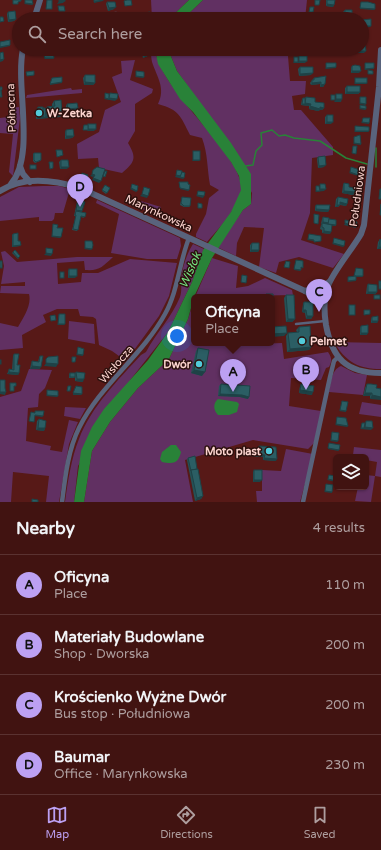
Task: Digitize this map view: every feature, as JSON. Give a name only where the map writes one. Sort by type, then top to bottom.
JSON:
[{"type":"street","points":[[37,12],[40,0]]},
{"type":"street","name":"Południowa","points":[[337,358],[328,338],[325,321],[325,300],[330,281],[361,234],[364,225],[379,87],[381,50]]},
{"type":"street","name":"Północna","points":[[11,184],[16,178],[20,166],[23,128],[23,106],[20,79],[22,56]]},
{"type":"street","points":[[20,166],[23,174],[30,182]]},
{"type":"street","name":"Marynkowska","points":[[0,191],[11,184],[30,182],[57,182],[80,188],[325,300]]},
{"type":"street","name":"Wisłocza","points":[[62,502],[69,459],[78,429],[96,401],[148,341],[165,314],[172,298],[189,238]]},
{"type":"street","points":[[308,291],[330,281]]},
{"type":"street","points":[[303,502],[334,361],[337,358],[349,367],[362,371],[381,373]]},
{"type":"lane","points":[[296,324],[325,321]]},
{"type":"shaded area","points":[[151,0],[189,0],[176,12],[152,12]]},
{"type":"shaded area","points":[[189,0],[203,0],[190,12],[176,12]]},
{"type":"shaded area","points":[[203,0],[307,0],[306,12],[190,12]]},
{"type":"shaded area","points":[[156,56],[171,56],[177,71],[231,143],[251,174],[251,204],[243,210],[212,258],[195,294],[191,294],[191,308],[188,319],[169,359],[138,388],[110,422],[92,451],[84,502],[74,502],[81,451],[92,427],[104,409],[148,360],[168,332],[192,282],[203,250],[231,212],[241,190],[239,176],[231,162],[193,112],[180,99],[158,64]]},
{"type":"shaded area","points":[[157,56],[160,66],[171,85],[218,143],[231,161],[239,177],[241,191],[236,205],[207,242],[196,237],[196,234],[206,214],[209,198],[219,190],[210,185],[202,138],[190,135],[184,123],[175,111],[158,104],[161,88],[151,57]]},
{"type":"shaded area","points":[[171,56],[288,56],[290,81],[306,81],[305,94],[292,96],[294,110],[301,110],[333,147],[333,155],[312,158],[310,213],[301,240],[344,254],[333,268],[299,257],[279,262],[276,273],[259,267],[264,228],[244,227],[237,243],[236,256],[217,247],[243,210],[251,204],[252,193],[204,109],[177,71]]},
{"type":"shaded area","points":[[135,60],[130,80],[153,89],[152,93],[135,104],[135,131],[128,143],[133,152],[132,163],[122,173],[99,168],[98,158],[78,159],[77,144],[99,132],[105,110],[121,102],[112,77],[122,73],[121,61]]},
{"type":"shaded area","points":[[71,88],[72,90],[82,89],[82,93],[26,98],[27,95]]},
{"type":"shaded area","points":[[19,107],[20,118],[13,176],[9,172],[13,134],[0,133],[0,118],[9,117],[9,108]]},
{"type":"shaded area","points":[[59,186],[70,189],[63,213],[55,213],[52,221],[39,221],[39,217],[0,221],[0,197],[19,187]]},
{"type":"shaded area","points":[[97,200],[180,238],[181,246],[177,259],[147,259],[111,253],[119,214],[96,203]]},
{"type":"shaded area","points":[[141,201],[161,207],[157,215],[137,207]]},
{"type":"shaded area","points":[[193,244],[204,249],[192,282],[168,332],[131,379],[78,466],[74,502],[65,502],[74,454],[84,427],[106,394],[141,355],[146,352],[173,311],[180,297],[182,270]]},
{"type":"shaded area","points":[[5,251],[17,262],[77,257],[113,257],[103,266],[94,270],[85,270],[84,261],[57,263],[58,284],[81,282],[82,273],[98,273],[130,259],[177,263],[169,296],[159,316],[126,361],[112,351],[99,345],[96,319],[93,317],[80,316],[78,309],[57,309],[43,315],[46,322],[22,335],[23,348],[0,350],[0,323],[18,327],[26,311],[30,298],[29,294],[0,293],[1,286],[25,286],[25,282],[1,284],[4,266],[1,252]]},
{"type":"shaded area","points":[[212,258],[238,266],[236,288],[248,286],[265,278],[292,290],[293,295],[275,295],[275,294],[196,294]]},
{"type":"shaded area","points":[[191,310],[191,346],[275,346],[275,343],[282,343],[284,359],[328,352],[331,358],[331,363],[329,367],[326,368],[321,380],[291,378],[289,406],[321,411],[314,443],[308,449],[253,440],[185,460],[193,502],[84,502],[92,451],[110,422],[138,388],[169,359]]},
{"type":"shaded area","points":[[69,321],[94,324],[95,344],[68,339]]},
{"type":"shaded area","points":[[334,342],[381,343],[381,369],[366,368],[353,363],[343,355]]},
{"type":"shaded area","points":[[341,366],[355,373],[367,375],[363,395],[329,392],[333,374],[335,370]]},
{"type":"shaded area","points":[[29,369],[52,370],[45,388],[39,394],[38,407],[28,408],[26,441],[51,446],[50,450],[62,452],[69,420],[78,422],[69,444],[59,502],[46,502],[49,476],[13,472],[11,502],[0,502],[0,397],[21,391]]},
{"type":"shaded area","points":[[218,399],[237,402],[239,404],[237,412],[229,415],[218,415],[214,407],[215,402]]},
{"type":"shaded area","points":[[362,402],[381,405],[381,417],[359,414]]},
{"type":"shaded area","points":[[65,407],[86,408],[80,419],[64,416]]},
{"type":"shaded area","points":[[171,445],[176,445],[181,452],[177,461],[172,463],[162,462],[160,459],[162,452]]},
{"type":"shaded area","points":[[354,447],[381,450],[381,477],[375,476],[377,462],[369,461],[369,454],[353,454]]},
{"type":"shaded area","points":[[286,449],[313,454],[300,502],[257,502],[256,491],[262,491],[262,470],[281,471]]},
{"type":"shaded area","points":[[369,475],[375,476],[371,502],[355,501],[357,490],[369,490]]},
{"type":"building","points":[[13,0],[21,1],[18,2],[18,4],[13,4]]},
{"type":"building","points":[[25,0],[32,0],[33,4],[25,3]]},
{"type":"building","points":[[47,0],[52,0],[52,9],[46,9]]},
{"type":"building","points":[[131,0],[132,5],[125,6],[124,1]]},
{"type":"building","points":[[315,0],[320,0],[319,5],[315,5]]},
{"type":"building","points":[[327,0],[335,0],[334,5],[327,4]]},
{"type":"building","points":[[107,2],[115,2],[116,7],[109,8]]},
{"type":"building","points":[[361,2],[375,4],[375,9],[360,8]]},
{"type":"building","points":[[58,6],[64,6],[65,11],[59,11]]},
{"type":"building","points":[[310,7],[314,7],[313,12],[309,12]]},
{"type":"building","points":[[345,10],[352,10],[352,12],[345,12]]},
{"type":"building","points":[[15,11],[12,12],[12,20],[9,20],[8,12]]},
{"type":"building","points":[[0,17],[3,17],[4,21],[0,22]]},
{"type":"building","points":[[369,19],[371,19],[371,26],[369,26]]},
{"type":"building","points":[[10,40],[10,45],[0,47],[0,42]]},
{"type":"building","points":[[3,52],[4,59],[0,60],[0,53]]},
{"type":"building","points":[[44,56],[54,56],[54,58],[45,58]]},
{"type":"building","points":[[299,56],[307,56],[307,61],[299,61]]},
{"type":"building","points":[[294,57],[298,57],[298,62],[294,62]]},
{"type":"building","points":[[326,63],[336,63],[336,67],[326,68]]},
{"type":"building","points":[[365,63],[374,63],[374,68],[365,69]]},
{"type":"building","points":[[352,66],[360,66],[361,71],[352,71]]},
{"type":"building","points":[[300,67],[313,67],[313,73],[300,74]]},
{"type":"building","points":[[368,70],[373,71],[373,74],[368,74]]},
{"type":"building","points":[[34,71],[34,75],[27,76],[26,72]]},
{"type":"building","points":[[136,71],[144,72],[144,77],[136,76]]},
{"type":"building","points":[[85,75],[95,75],[95,83],[85,82]]},
{"type":"building","points":[[326,76],[325,84],[321,85],[321,82],[312,83],[314,78]]},
{"type":"building","points":[[62,77],[62,82],[50,84],[52,78]]},
{"type":"building","points":[[355,78],[367,78],[367,83],[355,83]]},
{"type":"building","points":[[347,86],[360,86],[360,92],[347,92]]},
{"type":"building","points":[[0,87],[2,87],[2,97],[0,97]]},
{"type":"building","points":[[105,93],[109,94],[109,99],[105,98]]},
{"type":"building","points":[[110,93],[118,94],[117,99],[109,98]]},
{"type":"building","points":[[336,94],[342,94],[342,99],[336,99]]},
{"type":"building","points":[[331,95],[335,95],[335,100],[331,100]]},
{"type":"building","points":[[306,97],[315,98],[315,102],[324,103],[324,108],[320,107],[320,109],[310,106],[311,104],[305,103]]},
{"type":"building","points":[[360,97],[366,97],[366,104],[360,103]]},
{"type":"building","points":[[303,98],[305,98],[305,104],[302,104]]},
{"type":"building","points":[[61,100],[62,114],[47,115],[47,107],[55,106],[54,101]]},
{"type":"building","points":[[77,103],[78,108],[68,109],[67,104]]},
{"type":"building","points":[[360,105],[366,106],[366,109],[360,108]]},
{"type":"building","points":[[38,107],[43,107],[44,116],[37,117]]},
{"type":"building","points":[[43,108],[45,108],[46,117],[43,117]]},
{"type":"building","points":[[327,115],[333,115],[333,122],[327,122]]},
{"type":"building","points":[[363,118],[370,118],[369,123],[362,122]]},
{"type":"building","points":[[88,124],[96,124],[96,129],[88,129]]},
{"type":"building","points":[[84,125],[88,125],[88,130],[83,130]]},
{"type":"building","points":[[355,126],[369,127],[369,131],[355,131]]},
{"type":"building","points":[[73,129],[74,136],[66,136],[66,130]]},
{"type":"building","points":[[360,135],[361,144],[354,143],[354,137]]},
{"type":"building","points":[[353,146],[357,146],[356,154],[352,153]]},
{"type":"building","points":[[56,150],[62,150],[63,155],[57,157]]},
{"type":"building","points":[[193,151],[200,151],[200,160],[193,160]]},
{"type":"building","points":[[34,153],[41,153],[41,160],[36,162],[34,160]]},
{"type":"building","points":[[325,156],[326,165],[319,166],[318,157]]},
{"type":"building","points":[[61,160],[68,160],[69,167],[61,167]]},
{"type":"building","points":[[49,162],[53,162],[53,168],[50,169]]},
{"type":"building","points":[[30,165],[36,165],[36,169],[30,169]]},
{"type":"building","points":[[97,167],[105,169],[101,181],[93,178],[95,175],[92,174],[93,170]]},
{"type":"building","points":[[351,167],[363,171],[361,176],[350,172]]},
{"type":"building","points":[[177,170],[182,171],[181,176],[176,175]]},
{"type":"building","points":[[105,171],[107,171],[105,177],[103,176]]},
{"type":"building","points":[[182,172],[185,173],[184,178],[180,177]]},
{"type":"building","points":[[82,173],[88,175],[86,180],[81,178]]},
{"type":"building","points":[[179,182],[188,182],[190,185],[189,190],[180,188]]},
{"type":"building","points":[[344,183],[349,184],[349,187],[355,188],[355,192],[344,191]]},
{"type":"building","points":[[132,184],[138,186],[137,191],[131,188]]},
{"type":"building","points":[[320,184],[325,184],[326,189],[320,189]]},
{"type":"building","points":[[105,185],[110,188],[107,193],[102,190]]},
{"type":"building","points":[[316,186],[319,186],[320,191],[316,191]]},
{"type":"building","points":[[144,187],[150,189],[148,196],[142,194]]},
{"type":"building","points":[[380,189],[381,199],[379,199]]},
{"type":"building","points":[[198,191],[205,192],[204,196],[197,195]]},
{"type":"building","points":[[182,197],[191,198],[190,206],[184,206],[181,203]]},
{"type":"building","points":[[338,197],[348,199],[347,204],[340,202],[340,205],[337,205]]},
{"type":"building","points":[[78,200],[85,202],[82,211],[76,210]]},
{"type":"building","points":[[198,203],[202,204],[202,208],[198,208]]},
{"type":"building","points":[[316,205],[330,205],[329,210],[316,209]]},
{"type":"building","points":[[76,211],[86,213],[85,217],[81,216],[78,230],[73,229]]},
{"type":"building","points":[[314,214],[319,215],[318,224],[314,223]]},
{"type":"building","points":[[323,217],[329,218],[329,223],[323,222]]},
{"type":"building","points":[[329,219],[336,220],[336,225],[328,224]]},
{"type":"building","points":[[345,220],[357,222],[356,227],[345,223]]},
{"type":"building","points":[[322,223],[332,225],[331,232],[324,231]]},
{"type":"building","points":[[53,224],[58,225],[57,228],[63,228],[61,237],[52,236]]},
{"type":"building","points":[[18,233],[18,241],[20,241],[21,245],[13,246],[13,234]]},
{"type":"building","points":[[309,234],[321,236],[321,241],[314,242],[314,240],[308,239]]},
{"type":"building","points":[[334,238],[345,241],[344,246],[333,243]]},
{"type":"building","points":[[380,239],[381,247],[379,247]]},
{"type":"building","points":[[85,241],[92,241],[92,249],[85,248]]},
{"type":"building","points":[[252,243],[259,243],[259,250],[251,250]]},
{"type":"building","points":[[46,248],[53,249],[52,254],[46,253]]},
{"type":"building","points":[[15,250],[20,256],[18,258],[13,252]]},
{"type":"building","points":[[296,260],[303,261],[303,268],[301,267],[301,270],[294,269]]},
{"type":"building","points":[[0,261],[2,261],[2,268],[0,268]]},
{"type":"building","points":[[286,261],[290,262],[289,268],[284,267]]},
{"type":"building","points":[[356,268],[363,269],[363,276],[354,276]]},
{"type":"building","points":[[69,269],[77,269],[77,276],[69,276]]},
{"type":"building","points":[[60,272],[64,272],[64,278],[60,278]]},
{"type":"building","points":[[242,275],[247,276],[246,283],[241,282]]},
{"type":"building","points":[[356,276],[356,280],[348,281],[348,277]]},
{"type":"building","points":[[379,281],[381,281],[381,289],[379,289]]},
{"type":"building","points":[[368,284],[377,285],[377,292],[368,292]]},
{"type":"building","points":[[286,295],[294,295],[295,319],[288,319]]},
{"type":"building","points":[[374,295],[380,295],[380,299],[374,299]]},
{"type":"building","points":[[304,302],[313,302],[313,316],[307,316],[306,310],[303,310]]},
{"type":"building","points":[[349,305],[355,305],[355,315],[349,315]]},
{"type":"building","points":[[364,310],[370,310],[370,314],[364,315]]},
{"type":"building","points":[[59,314],[65,314],[65,324],[58,324]]},
{"type":"building","points":[[55,315],[56,320],[51,321],[50,316]]},
{"type":"building","points":[[378,316],[378,321],[372,321],[372,317]]},
{"type":"building","points":[[368,325],[368,333],[361,333],[361,326]]},
{"type":"building","points":[[286,326],[287,333],[275,334],[275,327]]},
{"type":"building","points":[[310,326],[311,347],[290,349],[288,333],[299,332],[299,327]]},
{"type":"building","points":[[78,347],[84,349],[83,355],[77,354]]},
{"type":"building","name":"Dwór","points":[[198,348],[209,350],[205,372],[194,370]]},
{"type":"building","points":[[14,354],[19,354],[17,365],[20,365],[19,373],[9,372],[9,369],[14,370]]},
{"type":"building","points":[[40,356],[43,356],[41,367],[32,366],[32,361],[39,362]]},
{"type":"building","points":[[58,356],[58,364],[46,363],[46,359],[48,357]]},
{"type":"building","points":[[72,357],[76,357],[75,362],[72,362]]},
{"type":"building","points":[[76,372],[85,373],[84,379],[77,379]]},
{"type":"building","points":[[70,373],[75,373],[75,377],[70,377]]},
{"type":"building","points":[[0,380],[5,380],[6,392],[0,392]]},
{"type":"building","points":[[10,383],[16,383],[16,386],[14,386],[14,391],[10,391]]},
{"type":"building","points":[[233,383],[237,383],[237,385],[250,386],[249,397],[242,395],[220,394],[221,384],[233,385]]},
{"type":"building","points":[[301,384],[314,386],[313,392],[300,390]]},
{"type":"building","points":[[367,384],[377,385],[376,388],[381,389],[381,397],[372,395],[372,393],[365,393]]},
{"type":"building","points":[[68,386],[71,386],[70,391],[67,391]]},
{"type":"building","points":[[76,386],[82,387],[82,394],[73,393]]},
{"type":"building","points":[[47,390],[58,391],[58,396],[47,395]]},
{"type":"building","points":[[342,401],[348,402],[346,411],[340,410]]},
{"type":"building","points":[[35,411],[44,411],[43,416],[35,415],[34,422],[29,421],[31,412],[35,413]]},
{"type":"building","points":[[337,417],[346,418],[348,426],[336,424]]},
{"type":"building","points":[[39,419],[46,421],[45,428],[38,428]]},
{"type":"building","points":[[366,421],[372,421],[373,428],[365,427]]},
{"type":"building","points":[[362,423],[365,423],[364,428],[361,428]]},
{"type":"building","points":[[332,432],[339,433],[338,441],[331,440]]},
{"type":"building","points":[[329,443],[340,445],[339,450],[328,448]]},
{"type":"building","points":[[259,446],[276,447],[277,459],[264,458],[265,455],[253,454],[253,450],[258,451]]},
{"type":"building","points":[[195,456],[197,469],[191,471],[188,458]]},
{"type":"building","points":[[198,469],[203,496],[197,498],[191,470]]},
{"type":"building","points":[[254,470],[262,470],[262,480],[254,480]]},
{"type":"building","points":[[329,475],[333,476],[333,480],[328,479]]},
{"type":"building","points":[[326,484],[333,485],[332,492],[325,491]]},
{"type":"building","points":[[32,499],[38,500],[38,502],[32,502]]},
{"type":"waterway","points":[[245,166],[253,165],[256,151],[262,145],[261,133],[272,130],[279,136],[285,135],[294,138],[320,141],[346,158],[367,164]]},
{"type":"waterway","points":[[376,148],[376,167]]},
{"type":"place","name":"W-Zetka","points":[[39,113]]},
{"type":"place","name":"Baumar","points":[[80,207]]},
{"type":"place","name":"Krościenko Wyżne Dwór","points":[[319,312]]},
{"type":"place","name":"Pelmet","points":[[302,341]]},
{"type":"place","name":"Dwór","points":[[199,364]]},
{"type":"place","name":"Materiały Budowlane","points":[[306,390]]},
{"type":"place","name":"Oficyna","points":[[233,392]]},
{"type":"place","name":"Moto plast","points":[[269,451]]},
{"type":"water label","name":"Wisłok","points":[[190,270]]}]
